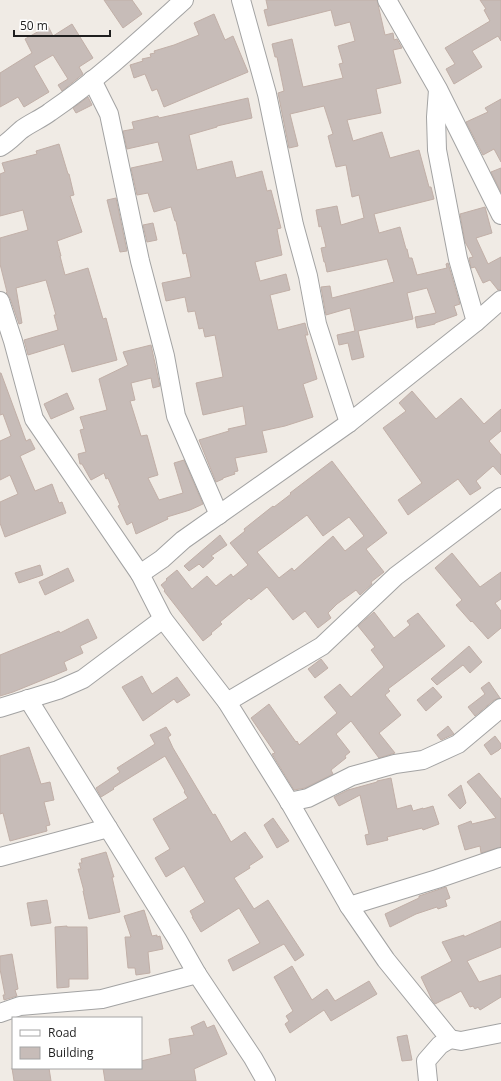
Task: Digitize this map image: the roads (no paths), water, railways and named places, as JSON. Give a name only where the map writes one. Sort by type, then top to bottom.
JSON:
[{"type":"street","points":[[0,148],[22,130],[50,112],[92,80],[123,55],[184,0]]},
{"type":"street","points":[[240,0],[267,94],[294,225],[308,276],[317,324],[349,422]]},
{"type":"street","points":[[387,0],[438,89],[501,216]]},
{"type":"street","points":[[92,80],[109,114],[140,261],[165,356],[176,416],[219,515]]},
{"type":"street","points":[[438,89],[436,117],[437,150],[458,259],[476,322]]},
{"type":"street","points":[[140,574],[162,559],[183,540],[349,422],[476,322],[501,300]]},
{"type":"street","points":[[0,301],[13,341],[34,419],[140,574],[163,619],[227,702],[289,802],[349,906],[386,960],[450,1039],[461,1041],[501,1033]]},
{"type":"street","points":[[227,702],[322,646],[396,576],[501,497]]},
{"type":"street","points":[[0,708],[58,690],[83,679],[163,619]]},
{"type":"street","points":[[28,699],[177,939],[196,974],[253,1058],[266,1081]]},
{"type":"street","points":[[289,802],[308,798],[352,776],[395,764],[423,760],[458,744],[501,708]]},
{"type":"street","points":[[0,857],[108,828]]},
{"type":"street","points":[[349,906],[437,879],[501,857]]},
{"type":"street","points":[[0,1013],[20,1006],[102,999],[196,974]]},
{"type":"street","points":[[428,1081],[426,1061],[440,1045],[450,1039]]}]
